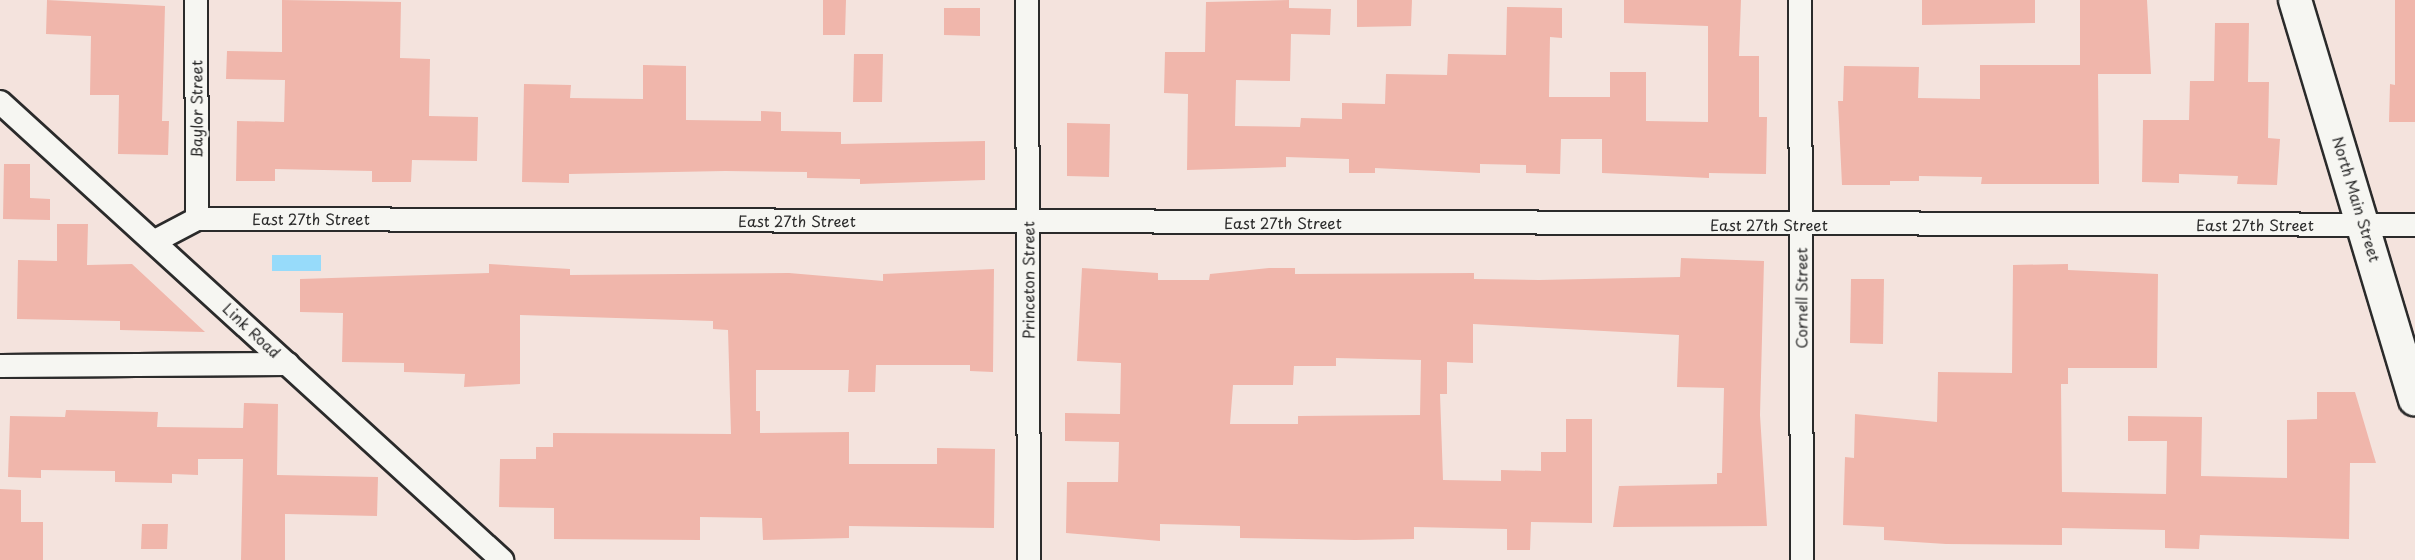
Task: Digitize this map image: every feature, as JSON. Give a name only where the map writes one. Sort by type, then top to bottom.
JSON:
[{"type":"main road","name":"North Main Street","points":[[2295,0],[2365,225],[2415,399]]},
{"type":"street","name":"Baylor Street","points":[[196,0],[197,219]]},
{"type":"street","name":"Princeton Street","points":[[1027,0],[1029,560]]},
{"type":"street","name":"Cornell Street","points":[[1800,0],[1802,560]]},
{"type":"street","name":"Link Road","points":[[0,102],[157,240],[288,364],[502,560]]},
{"type":"street","name":"East 27th Street","points":[[157,240],[197,219],[1800,226],[2415,225]]},
{"type":"street","points":[[0,366],[288,364]]},
{"type":"water","points":[[272,255],[321,255],[321,271],[272,271]]},
{"type":"building","points":[[47,0],[165,6],[162,121],[169,121],[168,155],[118,154],[119,95],[90,95],[91,36],[46,34]]},
{"type":"building","points":[[282,0],[401,2],[400,58],[430,59],[429,116],[478,117],[477,161],[412,160],[411,182],[372,182],[372,171],[275,169],[275,181],[236,181],[237,121],[284,122],[285,80],[226,79],[227,51],[282,52]]},
{"type":"building","points":[[823,0],[846,0],[845,35],[823,35]]},
{"type":"building","points":[[1289,0],[1289,8],[1331,9],[1330,35],[1291,34],[1290,81],[1236,80],[1235,126],[1300,127],[1301,118],[1342,119],[1342,103],[1385,104],[1386,74],[1447,75],[1448,54],[1506,55],[1507,7],[1562,8],[1562,38],[1550,37],[1549,97],[1610,97],[1610,72],[1646,72],[1646,121],[1708,122],[1708,26],[1624,23],[1624,0],[1741,0],[1739,56],[1759,56],[1759,117],[1767,117],[1766,174],[1709,173],[1709,178],[1602,173],[1602,139],[1561,139],[1560,174],[1526,173],[1526,165],[1480,164],[1480,173],[1375,168],[1375,173],[1349,173],[1349,159],[1286,157],[1286,167],[1187,170],[1188,94],[1164,93],[1165,52],[1205,52],[1206,2]]},
{"type":"building","points":[[1357,0],[1412,0],[1411,26],[1357,27]]},
{"type":"building","points":[[1922,0],[2035,0],[2035,23],[1922,25]]},
{"type":"building","points":[[2080,0],[2147,0],[2151,74],[2098,74],[2099,184],[1981,184],[1982,177],[1919,176],[1919,181],[1890,181],[1890,185],[1842,185],[1838,101],[1843,101],[1844,66],[1919,67],[1918,98],[1980,99],[1980,65],[2080,65]]},
{"type":"building","points":[[2395,0],[2415,0],[2415,122],[2389,122],[2390,84],[2395,85]]},
{"type":"building","points":[[944,8],[980,8],[980,36],[944,35]]},
{"type":"building","points":[[2215,23],[2249,23],[2248,82],[2269,82],[2268,138],[2280,139],[2277,185],[2237,184],[2238,176],[2179,174],[2179,183],[2142,182],[2143,120],[2189,120],[2190,81],[2214,81]]},
{"type":"building","points":[[854,54],[883,54],[882,102],[853,102]]},
{"type":"building","points":[[643,65],[686,66],[686,120],[761,121],[761,111],[781,112],[781,131],[841,132],[841,144],[985,141],[985,180],[860,184],[860,179],[807,178],[807,172],[725,171],[569,174],[569,183],[522,182],[524,84],[571,85],[570,98],[643,99]]},
{"type":"building","points":[[1067,123],[1110,124],[1109,177],[1067,176]]},
{"type":"building","points":[[4,164],[30,164],[30,198],[50,199],[50,220],[3,219]]},
{"type":"building","points":[[57,224],[88,224],[87,265],[132,264],[205,332],[120,330],[120,321],[17,319],[18,260],[57,261]]},
{"type":"building","points":[[1681,258],[1764,261],[1760,415],[1767,526],[1613,527],[1619,486],[1717,484],[1717,473],[1722,473],[1724,388],[1677,387],[1679,335],[1473,324],[1473,363],[1447,362],[1447,394],[1440,394],[1443,480],[1501,481],[1501,470],[1541,471],[1541,452],[1566,452],[1566,419],[1592,419],[1592,523],[1531,522],[1530,550],[1507,550],[1507,529],[1414,527],[1414,539],[1355,540],[1240,538],[1240,526],[1160,524],[1160,541],[1066,533],[1067,482],[1118,482],[1119,442],[1065,441],[1065,413],[1120,414],[1121,363],[1077,361],[1082,268],[1158,273],[1158,280],[1209,280],[1210,274],[1269,268],[1295,268],[1295,274],[1474,273],[1474,279],[1680,277]],"holes":[[[1336,358],[1421,360],[1420,415],[1298,416],[1298,424],[1230,424],[1233,385],[1293,385],[1294,366],[1336,366]]]},
{"type":"building","points":[[489,264],[570,269],[570,275],[789,273],[883,281],[883,274],[994,269],[993,372],[970,371],[970,365],[876,365],[875,392],[848,392],[849,370],[756,370],[756,411],[760,411],[760,433],[849,432],[849,464],[937,464],[937,448],[995,449],[994,528],[849,526],[849,538],[763,540],[762,518],[700,517],[700,540],[554,539],[554,508],[499,507],[500,459],[536,459],[536,447],[553,447],[553,433],[731,434],[728,330],[713,329],[713,321],[520,315],[520,384],[464,387],[465,374],[404,372],[404,363],[342,362],[343,313],[300,312],[300,279],[489,273]]},
{"type":"building","points":[[2068,264],[2068,270],[2158,274],[2157,368],[2068,368],[2068,384],[2061,384],[2062,492],[2166,494],[2167,441],[2128,441],[2128,416],[2202,417],[2201,476],[2287,478],[2287,420],[2317,419],[2317,392],[2355,392],[2376,463],[2350,463],[2349,539],[2200,535],[2199,549],[2165,548],[2165,530],[2062,528],[2062,545],[1946,544],[1884,540],[1884,527],[1843,525],[1845,457],[1854,458],[1855,414],[1937,422],[1938,372],[2012,373],[2013,265]]},
{"type":"building","points":[[1851,279],[1884,279],[1883,344],[1850,343]]},
{"type":"building","points":[[244,403],[278,404],[277,475],[378,477],[377,516],[285,514],[285,560],[241,560],[243,459],[198,459],[198,475],[172,474],[172,483],[115,482],[115,471],[41,470],[41,478],[8,477],[10,416],[65,417],[66,410],[158,412],[157,427],[243,428]]},
{"type":"building","points":[[0,489],[21,490],[21,522],[43,522],[43,560],[0,560]]},
{"type":"building","points":[[142,524],[168,524],[167,549],[141,549]]}]
